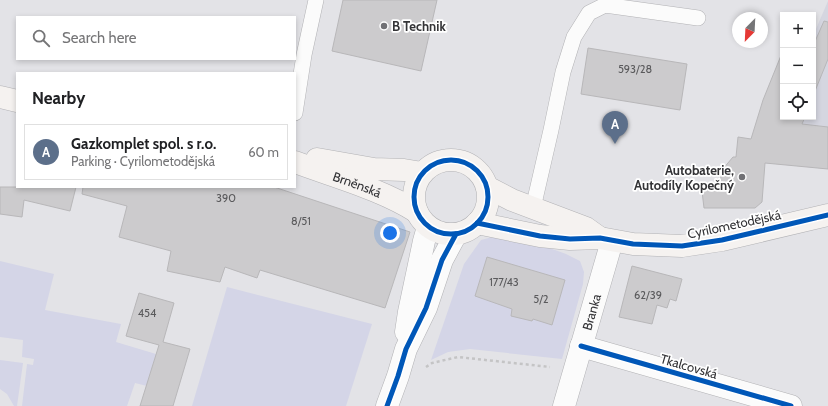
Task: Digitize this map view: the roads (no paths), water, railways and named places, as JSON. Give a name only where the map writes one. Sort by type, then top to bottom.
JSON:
[{"type":"street","points":[[0,97],[16,101]]},
{"type":"street","points":[[296,161],[307,158],[374,169],[404,170],[422,173]]},
{"type":"street","points":[[456,159],[468,163],[478,170],[485,180],[487,187],[489,192],[488,205],[484,216],[464,232],[456,234],[440,232],[423,219],[414,203],[416,183],[422,173],[432,164],[443,160],[456,159]]},
{"type":"street","name":"Brněnská","points":[[296,161],[404,204],[423,219]]},
{"type":"street","points":[[487,187],[512,200],[586,228],[606,240]]},
{"type":"street","name":"Cyrilometodějská","points":[[477,223],[540,236],[606,240],[646,245],[682,246],[722,240],[828,215]]},
{"type":"street","points":[[406,349],[406,331],[409,312],[424,241],[423,219]]},
{"type":"street","points":[[387,406],[406,349],[426,308],[442,260],[456,234]]},
{"type":"street","name":"Branka","points":[[564,406],[581,346],[606,240]]},
{"type":"street","name":"Tkalcovská","points":[[581,346],[791,406]]},
{"type":"lane","points":[[296,106],[304,54],[316,0]]},
{"type":"lane","points":[[533,208],[563,72],[574,37],[589,13],[605,5],[698,18]]},
{"type":"place","name":"B Technik","points":[[384,26]]},
{"type":"place","name":"Gazkomplet spol. s r.o.","points":[[615,144]]},
{"type":"place","name":"Autobaterie, Autodíly Kopečný","points":[[742,177]]}]
